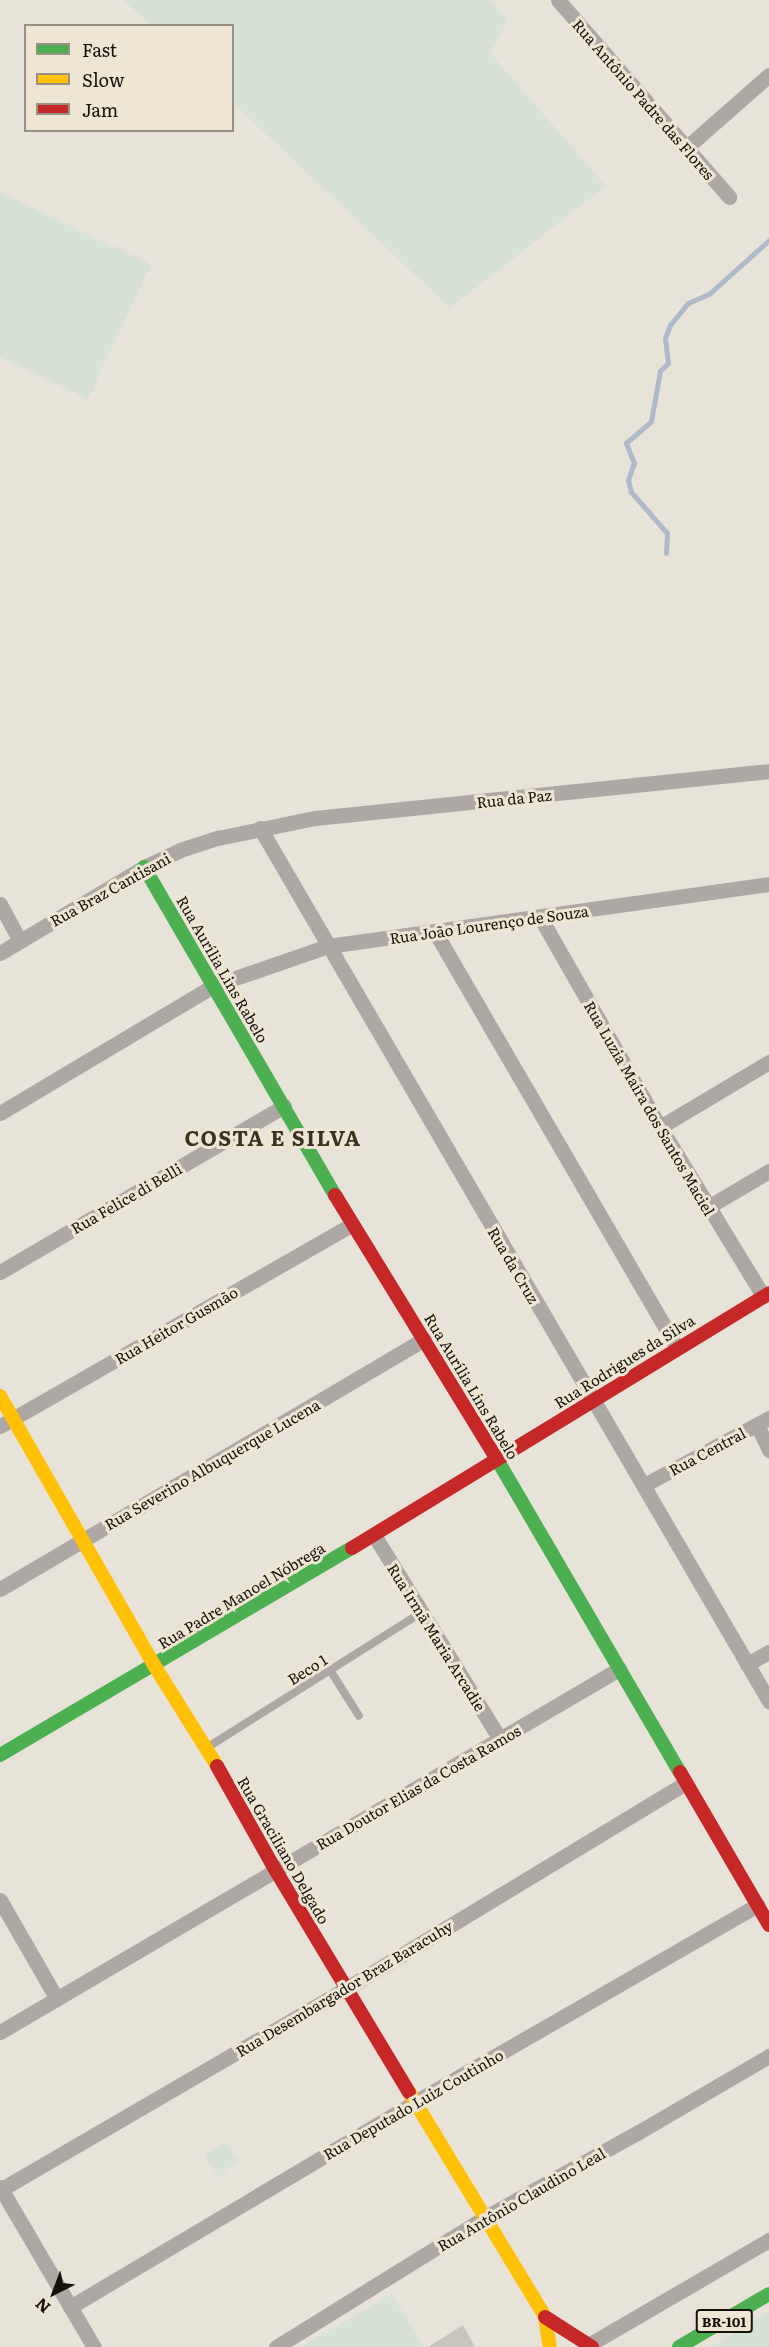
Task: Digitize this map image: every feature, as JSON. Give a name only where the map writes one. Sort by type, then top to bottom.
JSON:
[{"type":"main road","name":"Rua Aurília Lins Rabelo","points":[[144,867],[215,985],[352,1224],[497,1459],[769,1925]]},
{"type":"main road","name":"Rua Rodrigues da Silva","points":[[497,1459],[766,1294]]},
{"type":"main road","name":"Rua Graciliano Delgado","points":[[0,1396],[7,1422],[83,1539],[154,1665],[207,1748],[276,1871],[545,2317],[550,2347]]},
{"type":"main road","name":"Rua Padre Manoel Nóbrega","points":[[0,1755],[374,1535],[497,1459]]},
{"type":"main road","name":"BR-101","points":[[679,2347],[769,2294]]},
{"type":"main road","name":"Rua Graciliano Delgado","points":[[545,2317],[589,2346]]},
{"type":"street","name":"Rua Antônio Padre das Flores","points":[[558,0],[729,197]]},
{"type":"street","points":[[687,147],[769,75]]},
{"type":"street","name":"Rua da Paz","points":[[260,828],[315,818],[769,771]]},
{"type":"street","name":"Rua Braz Cantisani","points":[[0,952],[144,867],[180,850],[260,828]]},
{"type":"street","name":"Rua da Cruz","points":[[260,828],[769,1701]]},
{"type":"street","name":"Rua João Lourenço de Souza","points":[[0,1113],[215,985],[328,946],[769,885]]},
{"type":"street","points":[[0,904],[20,940]]},
{"type":"street","name":"Rua Luzia Maíra dos Santos Maciel","points":[[540,917],[708,1208],[766,1294]]},
{"type":"street","points":[[435,932],[677,1347]]},
{"type":"street","points":[[660,1127],[769,1062]]},
{"type":"street","name":"Rua Felice di Belli","points":[[0,1272],[284,1106]]},
{"type":"street","points":[[708,1208],[769,1172]]},
{"type":"street","name":"Rua Heitor Gusmão","points":[[7,1422],[352,1224]]},
{"type":"street","name":"Rua Severino Albuquerque Lucena","points":[[0,1589],[424,1339]]},
{"type":"street","points":[[763,1421],[769,1450]]},
{"type":"street","name":"Rua Central","points":[[644,1485],[763,1421]]},
{"type":"street","name":"Rua Irmã Maria Arcadie","points":[[374,1535],[500,1739]]},
{"type":"street","points":[[747,1664],[769,1652]]},
{"type":"street","name":"Rua Doutor Elias da Costa Ramos","points":[[0,2032],[619,1670]]},
{"type":"street","name":"Rua Desembargador Braz Baracuhy","points":[[0,2189],[347,1988],[686,1783]]},
{"type":"street","points":[[0,1900],[57,1999]]},
{"type":"street","name":"Rua Deputado Luiz Coutinho","points":[[70,2307],[415,2102],[757,1905]]},
{"type":"street","name":"Rua Antônio Claudino Leal","points":[[276,2347],[484,2218],[769,2056]]},
{"type":"street","points":[[0,2189],[94,2347]]},
{"type":"street","points":[[589,2346],[769,2240]]},
{"type":"lane","name":"Beco 1","points":[[207,1748],[421,1613]]},
{"type":"lane","points":[[330,1670],[359,1716]]},
{"type":"shaded area","points":[[123,0],[490,0],[508,21],[490,53],[606,186],[450,308],[234,104],[234,24],[150,24]]},
{"type":"shaded area","points":[[0,192],[151,264],[88,399],[0,357]]},
{"type":"shaded area","points":[[226,2142],[239,2163],[223,2171],[225,2175],[220,2178],[204,2155]]},
{"type":"shaded area","points":[[392,2294],[424,2347],[300,2347]]},
{"type":"shaded area","points":[[769,2312],[769,2347],[710,2347]]},
{"type":"building","points":[[463,2325],[475,2347],[428,2347]]},
{"type":"waterway","points":[[666,553],[667,533],[631,492],[628,480],[634,463],[626,443],[651,421],[660,371],[668,363],[665,338],[670,325],[688,303],[710,293],[769,240]]},
{"type":"traffic: fast","points":[[144,867],[335,1195]]},
{"type":"traffic: fast","points":[[495,1456],[680,1772]]},
{"type":"traffic: fast","points":[[0,1755],[352,1548]]},
{"type":"traffic: fast","points":[[679,2347],[769,2294]]},
{"type":"traffic: slow","points":[[0,1396],[154,1665],[217,1766]]},
{"type":"traffic: slow","points":[[409,2092],[545,2317],[550,2347]]},
{"type":"traffic: jam","points":[[335,1195],[495,1456]]},
{"type":"traffic: jam","points":[[352,1548],[769,1293]]},
{"type":"traffic: jam","points":[[217,1766],[276,1871],[409,2092]]},
{"type":"traffic: jam","points":[[680,1772],[769,1925]]},
{"type":"traffic: jam","points":[[545,2317],[592,2347]]},
{"type":"district","name":"COSTA E SILVA","points":[[273,1137]]}]
